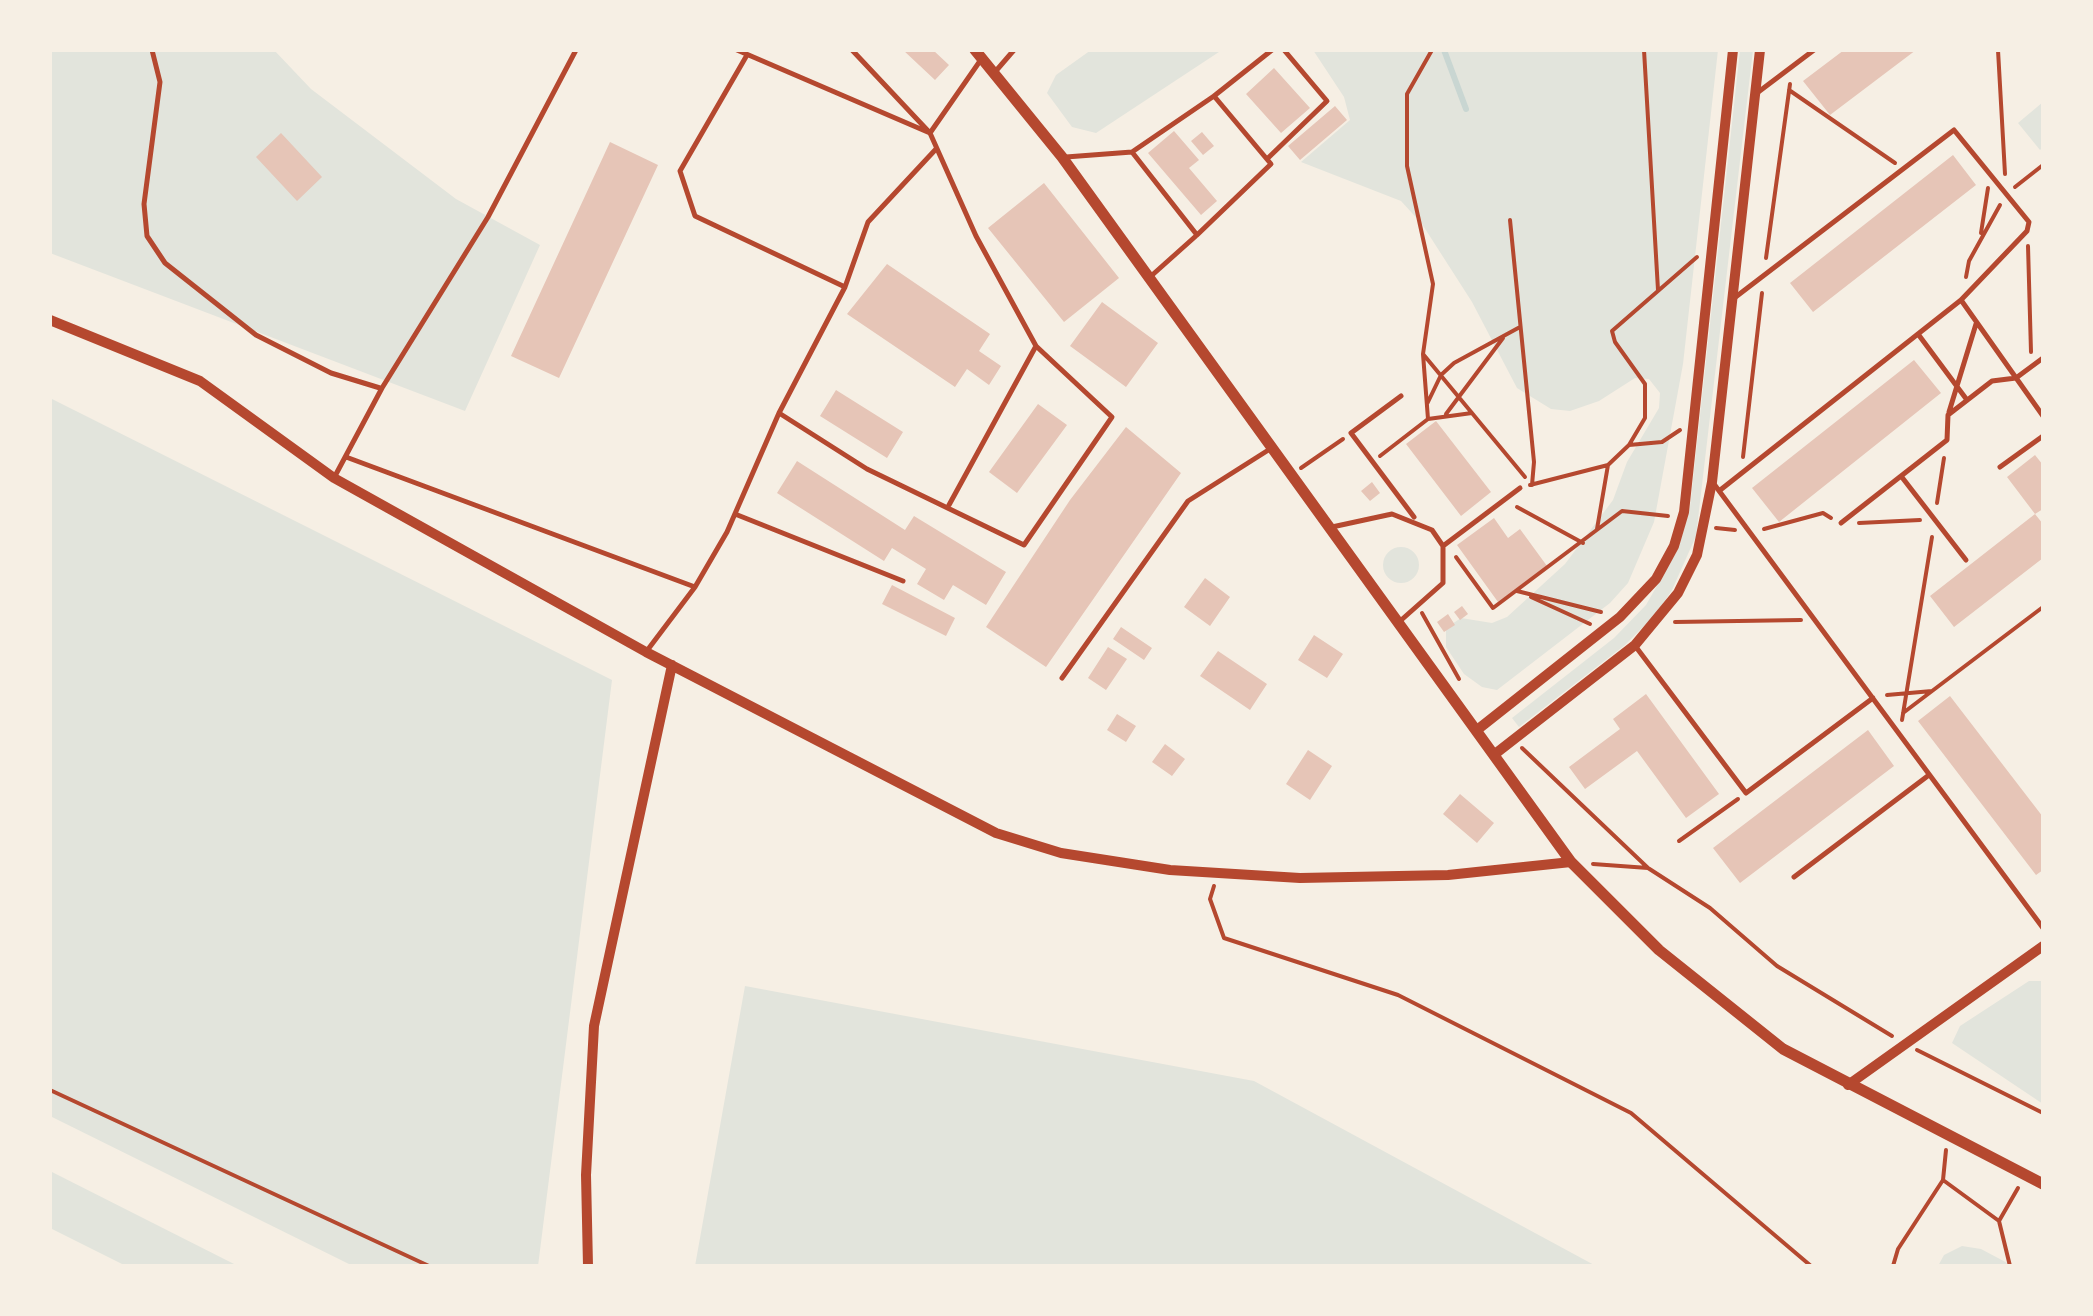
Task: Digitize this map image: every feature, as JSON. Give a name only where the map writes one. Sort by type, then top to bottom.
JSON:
[{"type":"street","points":[[1477,730],[1604,630],[1656,579],[1681,522],[1733,50]]},
{"type":"street","points":[[1494,754],[1635,645],[1678,593],[1697,555],[1716,486],[1760,50]]},
{"type":"street","points":[[978,54],[1062,158],[1571,862],[1659,950],[1783,1048],[2043,1184]]},
{"type":"street","points":[[50,320],[200,381],[334,478],[646,652],[996,833],[1061,853],[1218,873],[1300,878],[1448,875],[1571,862]]},
{"type":"street","points":[[588,1266],[586,1175],[594,1026],[672,665]]},
{"type":"street","points":[[1848,1085],[2043,946]]},
{"type":"lane","points":[[152,50],[160,82],[144,204],[148,236],[166,263],[256,334],[331,374],[382,388]]},
{"type":"lane","points":[[334,478],[382,388],[488,216],[576,50]]},
{"type":"lane","points":[[737,50],[930,133]]},
{"type":"lane","points":[[779,413],[867,469],[1024,545],[1112,417],[1036,346],[930,133],[852,50]]},
{"type":"lane","points":[[993,74],[1014,50]]},
{"type":"lane","points":[[1062,158],[1132,152],[1214,96],[1272,50]]},
{"type":"lane","points":[[1267,159],[1327,101],[1284,50]]},
{"type":"lane","points":[[1755,95],[1814,50]]},
{"type":"lane","points":[[930,133],[978,54]]},
{"type":"lane","points":[[746,55],[680,170],[695,216],[845,287]]},
{"type":"lane","points":[[1148,278],[1270,164],[1214,96]]},
{"type":"lane","points":[[1732,301],[1954,130],[2029,222],[2027,231],[1961,300],[1716,486],[2043,928]]},
{"type":"lane","points":[[646,652],[695,587],[735,514],[779,413],[845,287],[868,222],[936,149]]},
{"type":"lane","points":[[1132,152],[1197,235]]},
{"type":"lane","points":[[1961,300],[2043,416]]},
{"type":"lane","points":[[1842,524],[1947,440],[1948,415],[1976,324]]},
{"type":"lane","points":[[1918,334],[1967,400]]},
{"type":"lane","points":[[948,506],[1036,346]]},
{"type":"lane","points":[[1948,415],[1992,381],[2016,378],[2043,358]]},
{"type":"lane","points":[[1401,396],[1350,433],[1416,520]]},
{"type":"lane","points":[[2000,466],[2043,436]]},
{"type":"lane","points":[[1062,678],[1188,501],[1273,448]]},
{"type":"lane","points":[[345,457],[695,587]]},
{"type":"lane","points":[[1901,476],[1966,560]]},
{"type":"lane","points":[[1445,545],[1520,488]]},
{"type":"lane","points":[[735,514],[902,580]]},
{"type":"lane","points":[[1331,528],[1392,514],[1416,520],[1445,545],[1443,584],[1399,622]]},
{"type":"lane","points":[[1635,645],[1746,793],[1872,698]]},
{"type":"lane","points":[[1794,877],[1929,774]]},
{"type":"path","points":[[1644,50],[1658,292]]},
{"type":"path","points":[[1998,50],[2006,194]]},
{"type":"path","points":[[1428,419],[1424,354],[1432,284],[1406,166],[1407,94],[1429,52]]},
{"type":"path","points":[[1789,90],[1839,128],[1904,168]]},
{"type":"path","points":[[1961,300],[1969,261],[2006,194],[2043,165]]},
{"type":"path","points":[[1980,240],[1990,174]]},
{"type":"path","points":[[1510,220],[1534,462],[1532,485]]},
{"type":"path","points":[[2027,231],[2032,366]]},
{"type":"path","points":[[1520,488],[1608,465],[1630,445],[1645,418],[1646,384],[1615,342],[1612,331],[1712,244]]},
{"type":"path","points":[[1427,404],[1441,375],[1520,327]]},
{"type":"path","points":[[1446,414],[1506,334]]},
{"type":"path","points":[[1424,354],[1532,485]]},
{"type":"path","points":[[1373,462],[1428,419],[1472,413]]},
{"type":"path","points":[[1292,474],[1350,433]]},
{"type":"path","points":[[1900,735],[1947,440]]},
{"type":"path","points":[[1597,532],[1608,465]]},
{"type":"path","points":[[1504,500],[1583,543]]},
{"type":"path","points":[[1445,545],[1493,608],[1622,511],[1676,520]]},
{"type":"path","points":[[1716,528],[1750,532],[1822,513],[1842,524],[1934,520]]},
{"type":"path","points":[[1517,591],[1604,630]]},
{"type":"path","points":[[1418,607],[1462,685]]},
{"type":"path","points":[[1891,722],[2043,607]]},
{"type":"path","points":[[1872,698],[1932,691]]},
{"type":"path","points":[[1512,740],[1648,868],[1710,908],[1777,966],[1907,1045],[2043,1113]]},
{"type":"path","points":[[1679,841],[1746,793]]},
{"type":"path","points":[[1571,862],[1648,868]]},
{"type":"path","points":[[1218,873],[1210,899],[1224,938],[1398,995],[1631,1114],[1811,1266]]},
{"type":"path","points":[[50,1090],[429,1266]]},
{"type":"path","points":[[1893,1266],[1898,1249],[1943,1180],[1948,1135]]},
{"type":"path","points":[[1999,1221],[2026,1175]]},
{"type":"path","points":[[1943,1180],[1999,1221],[2010,1266]]},
{"type":"shaded area","points":[[50,50],[274,50],[311,89],[456,199],[540,245],[465,411],[50,253]]},
{"type":"shaded area","points":[[1091,50],[1222,50],[1096,133],[1072,127],[1047,93],[1056,75]]},
{"type":"shaded area","points":[[1313,50],[1718,50],[1683,364],[1654,522],[1628,583],[1610,603],[1497,690],[1482,687],[1464,674],[1446,647],[1446,628],[1461,618],[1492,623],[1507,617],[1565,564],[1613,500],[1627,462],[1659,408],[1660,393],[1649,379],[1635,378],[1599,401],[1570,411],[1551,409],[1517,388],[1472,302],[1422,224],[1401,201],[1301,162],[1350,120],[1344,97]]},
{"type":"shaded area","points":[[1740,50],[1753,50],[1696,536],[1672,590],[1656,614],[1625,645],[1519,727],[1512,718],[1614,638],[1646,605],[1679,547],[1690,507]]},
{"type":"shaded area","points":[[2043,102],[2043,147],[2040,150],[2018,123]]},
{"type":"shaded area","points":[[50,398],[612,680],[538,1266],[353,1266],[50,1116]]},
{"type":"shaded area","points":[[1401,547],[1414,552],[1419,565],[1414,578],[1401,583],[1388,578],[1383,565],[1388,552]]},
{"type":"shaded area","points":[[2029,981],[2043,981],[2043,1104],[1952,1043],[1960,1026]]},
{"type":"shaded area","points":[[745,986],[1254,1081],[1596,1266],[695,1266]]},
{"type":"shaded area","points":[[50,1171],[238,1266],[126,1266],[50,1228]]},
{"type":"shaded area","points":[[1962,1246],[1981,1249],[2013,1266],[1938,1266],[1944,1255]]},
{"type":"building","points":[[903,50],[933,50],[949,65],[935,80]]},
{"type":"building","points":[[1844,50],[1916,50],[1830,115],[1803,81]]},
{"type":"building","points":[[1274,68],[1310,108],[1281,133],[1246,94]]},
{"type":"building","points":[[1335,106],[1347,120],[1300,160],[1288,146]]},
{"type":"building","points":[[1174,131],[1199,160],[1189,168],[1217,201],[1201,215],[1148,153]]},
{"type":"building","points":[[1202,132],[1214,146],[1203,155],[1191,141]]},
{"type":"building","points":[[281,133],[322,177],[297,201],[256,157]]},
{"type":"building","points":[[610,142],[658,165],[559,378],[511,356]]},
{"type":"building","points":[[1953,155],[1976,185],[1813,312],[1790,283]]},
{"type":"building","points":[[1044,183],[1119,278],[1064,322],[988,228]]},
{"type":"building","points":[[887,264],[990,334],[979,351],[1001,366],[989,385],[967,369],[955,387],[847,314]]},
{"type":"building","points":[[1102,302],[1158,343],[1126,387],[1070,346]]},
{"type":"building","points":[[1914,360],[1941,393],[1779,522],[1752,488]]},
{"type":"building","points":[[836,390],[903,432],[887,458],[820,416]]},
{"type":"building","points":[[1038,404],[1067,425],[1017,493],[989,472]]},
{"type":"building","points":[[1436,421],[1491,492],[1461,516],[1406,444]]},
{"type":"building","points":[[1126,427],[1181,473],[1046,667],[986,627],[1070,500]]},
{"type":"building","points":[[2035,455],[2043,465],[2043,509],[2035,514],[2007,477]]},
{"type":"building","points":[[797,461],[905,530],[914,516],[1006,572],[986,605],[953,585],[944,600],[917,584],[926,569],[892,548],[884,561],[777,493]]},
{"type":"building","points":[[1372,482],[1380,493],[1370,501],[1361,491]]},
{"type":"building","points":[[2035,514],[2043,524],[2043,558],[1954,627],[1930,596]]},
{"type":"building","points":[[1494,518],[1508,538],[1520,529],[1547,566],[1498,602],[1457,545]]},
{"type":"building","points":[[1205,578],[1230,597],[1210,626],[1184,607]]},
{"type":"building","points":[[892,585],[955,618],[946,636],[882,604]]},
{"type":"building","points":[[1462,606],[1468,614],[1460,620],[1454,612]]},
{"type":"building","points":[[1448,614],[1455,625],[1444,632],[1437,622]]},
{"type":"building","points":[[1121,627],[1152,648],[1144,660],[1113,639]]},
{"type":"building","points":[[1314,635],[1343,654],[1327,678],[1298,660]]},
{"type":"building","points":[[1108,647],[1127,659],[1106,690],[1088,678]]},
{"type":"building","points":[[1218,651],[1267,684],[1250,710],[1200,676]]},
{"type":"building","points":[[1646,694],[1719,794],[1686,818],[1637,751],[1585,789],[1569,767],[1620,729],[1613,719]]},
{"type":"building","points":[[1950,696],[2043,817],[2043,870],[2036,875],[1918,721]]},
{"type":"building","points":[[1117,714],[1136,726],[1126,742],[1107,730]]},
{"type":"building","points":[[1868,730],[1894,766],[1740,883],[1713,848]]},
{"type":"building","points":[[1165,744],[1185,759],[1172,776],[1152,762]]},
{"type":"building","points":[[1308,750],[1332,766],[1310,800],[1286,784]]},
{"type":"building","points":[[1460,794],[1494,823],[1477,843],[1443,814]]},
{"type":"waterway","points":[[1444,50],[1466,109]]}]
